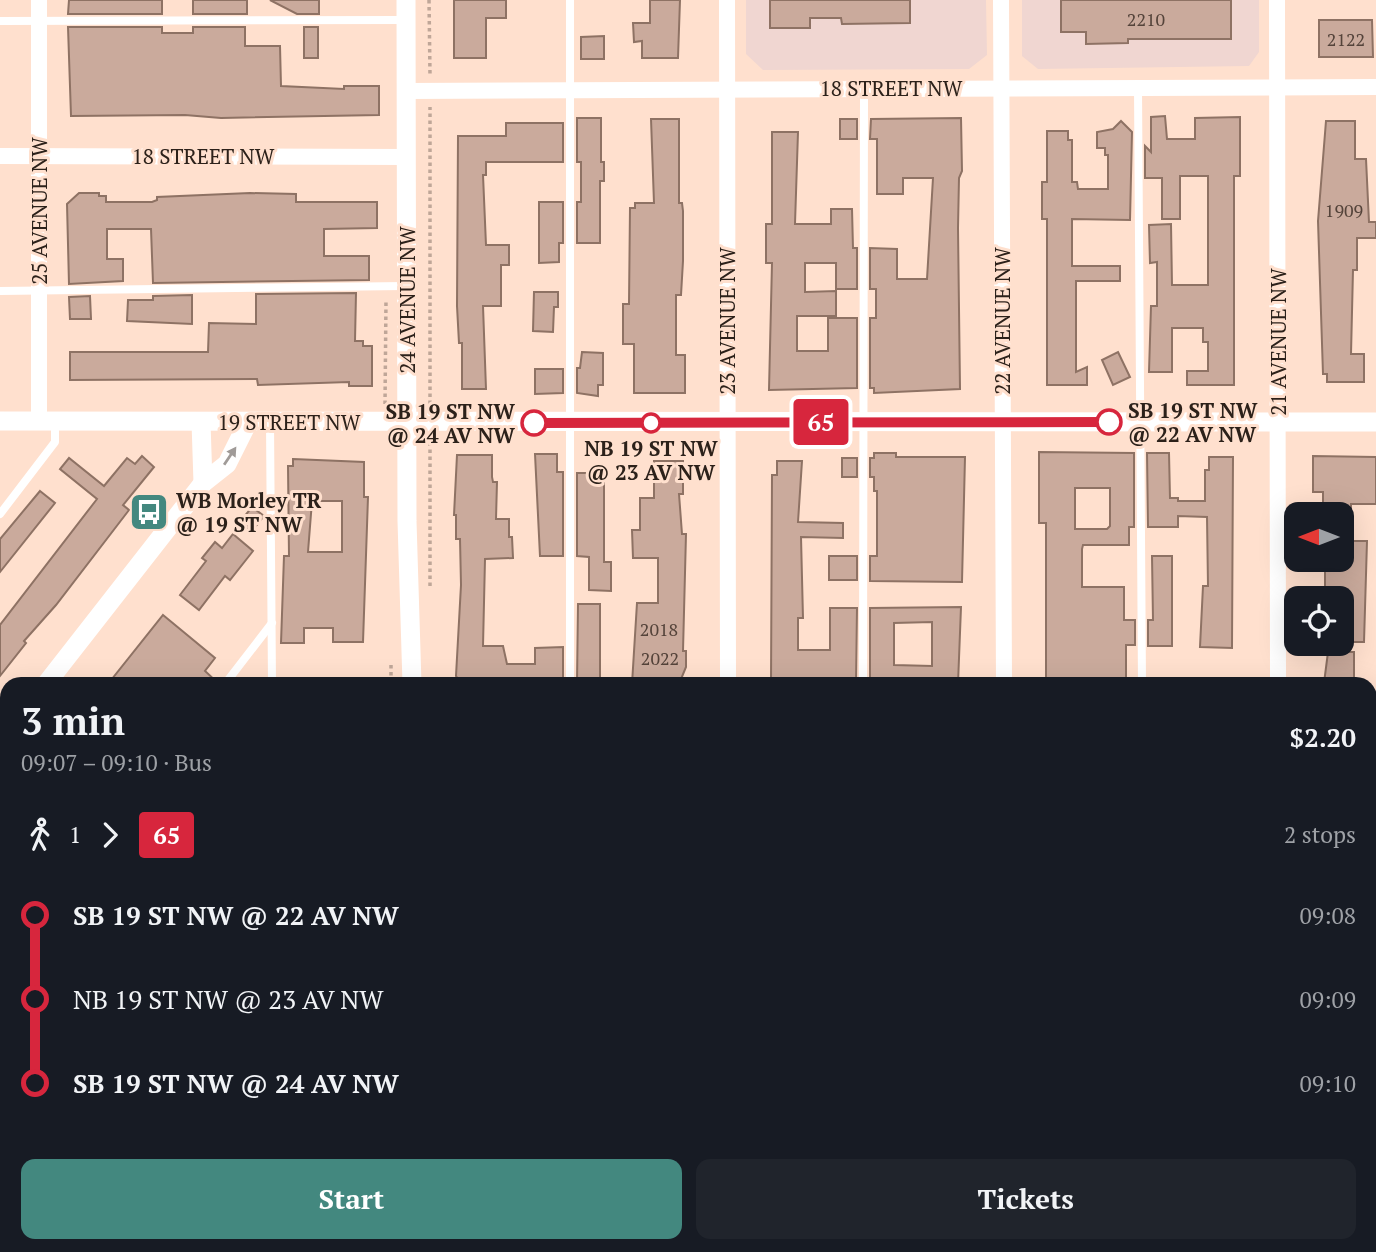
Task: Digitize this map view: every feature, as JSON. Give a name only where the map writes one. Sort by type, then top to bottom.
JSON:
[{"type":"street","name":"25 AVENUE NW","points":[[39,0],[39,291],[47,421]]},
{"type":"street","name":"23 AVENUE NW","points":[[727,0],[728,677]]},
{"type":"street","name":"22 AVENUE NW","points":[[1001,0],[1004,677]]},
{"type":"street","name":"21 AVENUE NW","points":[[1277,0],[1278,677]]},
{"type":"street","name":"24 AVENUE NW","points":[[406,10],[407,423],[412,677]]},
{"type":"street","name":"18 STREET NW","points":[[407,91],[1376,86]]},
{"type":"street","name":"18 STREET NW","points":[[0,156],[407,157]]},
{"type":"street","name":"19 STREET NW","points":[[0,421],[1376,422]]},
{"type":"street","points":[[201,422],[203,483]]},
{"type":"street","points":[[51,677],[203,483],[227,464],[248,422]]},
{"type":"lane","points":[[570,0],[570,677]]},
{"type":"lane","points":[[0,21],[406,10]]},
{"type":"lane","points":[[863,677],[864,88]]},
{"type":"lane","points":[[1138,88],[1142,677]]},
{"type":"lane","points":[[0,291],[408,286]]},
{"type":"lane","points":[[0,514],[55,442],[47,421]]},
{"type":"lane","points":[[270,422],[272,677]]},
{"type":"lane","points":[[230,677],[272,623]]},
{"type":"path","points":[[429,0],[430,73]]},
{"type":"path","points":[[430,108],[430,398]]},
{"type":"path","points":[[430,447],[430,587]]},
{"type":"shaded area","points":[[746,0],[986,0],[987,55],[969,69],[763,70],[746,54]]},
{"type":"shaded area","points":[[1022,0],[1259,0],[1259,52],[1249,66],[1038,69],[1022,56]]},
{"type":"building","points":[[69,0],[162,0],[162,14],[68,14]]},
{"type":"building","points":[[193,0],[247,0],[247,14],[193,14]]},
{"type":"building","points":[[270,0],[319,0],[319,14],[297,14]]},
{"type":"building","points":[[454,0],[506,0],[506,18],[486,18],[486,58],[454,58]]},
{"type":"building","points":[[650,0],[680,0],[678,58],[642,58],[642,41],[634,42],[633,23],[650,23]]},
{"type":"building","points":[[770,0],[910,0],[910,23],[842,24],[841,18],[810,18],[810,28],[770,28]]},
{"type":"building","points":[[1061,0],[1231,0],[1231,39],[1128,39],[1128,43],[1086,44],[1086,32],[1061,32]]},
{"type":"building","points":[[1319,20],[1372,20],[1373,57],[1319,57]]},
{"type":"building","points":[[68,27],[162,27],[162,33],[193,33],[193,27],[245,27],[245,46],[280,46],[281,86],[344,89],[344,86],[379,86],[379,115],[221,118],[185,115],[71,116]]},
{"type":"building","points":[[304,27],[318,27],[318,58],[304,58]]},
{"type":"building","points":[[604,36],[604,59],[581,59],[581,37]]},
{"type":"building","points":[[1165,116],[1167,139],[1195,139],[1195,118],[1240,117],[1240,176],[1234,176],[1234,385],[1187,385],[1187,371],[1208,371],[1208,342],[1203,342],[1203,328],[1172,328],[1172,372],[1149,372],[1151,306],[1157,306],[1157,262],[1150,263],[1149,225],[1171,224],[1172,285],[1208,285],[1208,176],[1180,176],[1180,219],[1162,219],[1162,178],[1145,178],[1145,146],[1151,152],[1151,117]]},
{"type":"building","points":[[577,118],[601,118],[604,181],[600,181],[600,243],[577,243],[581,162],[577,162]]},
{"type":"building","points":[[961,118],[962,171],[959,178],[958,228],[960,389],[874,393],[874,388],[870,388],[870,318],[876,318],[876,289],[870,289],[870,248],[897,249],[897,279],[927,279],[933,178],[903,178],[903,194],[877,194],[877,139],[870,139],[871,119]]},
{"type":"building","points":[[651,119],[679,119],[679,203],[682,203],[683,211],[683,261],[681,295],[676,295],[676,355],[685,355],[685,393],[634,393],[634,344],[623,344],[623,304],[629,304],[630,208],[635,208],[635,203],[654,203]]},
{"type":"building","points":[[840,119],[857,119],[857,139],[840,139]]},
{"type":"building","points":[[1121,121],[1132,132],[1130,220],[1072,219],[1072,266],[1120,266],[1120,281],[1076,281],[1076,372],[1087,367],[1087,385],[1047,385],[1047,219],[1042,219],[1042,182],[1047,182],[1047,131],[1068,131],[1068,140],[1072,140],[1072,182],[1077,182],[1078,189],[1108,189],[1108,155],[1105,155],[1105,148],[1097,148],[1097,132],[1113,129]]},
{"type":"building","points":[[1326,121],[1355,121],[1355,159],[1366,159],[1369,222],[1376,222],[1376,238],[1357,238],[1357,270],[1353,270],[1351,354],[1364,354],[1364,382],[1327,382],[1327,374],[1323,374],[1318,221]]},
{"type":"building","points":[[506,123],[563,123],[563,162],[486,162],[486,175],[483,175],[486,245],[509,245],[509,265],[501,265],[501,306],[483,306],[486,389],[462,389],[462,343],[459,343],[457,306],[458,136],[506,136]]},
{"type":"building","points":[[772,132],[798,132],[795,224],[831,224],[831,209],[852,209],[853,248],[857,248],[857,289],[836,289],[836,263],[805,263],[805,292],[836,291],[836,316],[797,316],[797,351],[828,351],[828,318],[857,318],[857,388],[769,390],[772,263],[766,263],[766,224],[772,224]]},
{"type":"building","points":[[79,193],[99,193],[99,196],[106,196],[106,202],[152,202],[157,200],[157,197],[250,193],[296,194],[296,202],[377,202],[377,228],[324,229],[324,256],[369,256],[369,280],[153,283],[151,229],[107,229],[107,259],[123,259],[123,281],[69,284],[67,204]]},
{"type":"building","points":[[539,202],[563,202],[563,243],[559,243],[559,262],[539,263]]},
{"type":"building","points":[[534,292],[558,292],[558,307],[554,307],[553,332],[533,331]]},
{"type":"building","points":[[356,293],[355,341],[363,341],[363,346],[372,346],[372,386],[349,386],[349,382],[258,385],[257,379],[70,380],[70,352],[208,352],[209,323],[256,324],[256,294]]},
{"type":"building","points":[[192,295],[192,324],[127,321],[128,300]]},
{"type":"building","points":[[90,296],[91,319],[70,319],[69,297]]},
{"type":"building","points":[[582,352],[603,353],[603,385],[598,385],[598,396],[577,393],[577,368],[580,368]]},
{"type":"building","points":[[1118,352],[1130,377],[1113,385],[1102,360]]},
{"type":"building","points":[[535,369],[563,369],[563,393],[535,394]]},
{"type":"building","points":[[1039,452],[1134,453],[1134,527],[1129,527],[1129,545],[1083,545],[1082,549],[1082,587],[1124,587],[1124,620],[1135,620],[1135,645],[1126,645],[1126,677],[1046,677],[1046,523],[1039,523]],"holes":[[[1075,488],[1110,488],[1110,526],[1107,529],[1075,529]]]},
{"type":"building","points":[[874,453],[896,453],[896,457],[965,457],[962,582],[870,581],[870,556],[877,556],[877,491],[874,491],[874,477],[870,477],[870,458],[874,458]]},
{"type":"building","points":[[1147,453],[1169,453],[1170,498],[1178,498],[1178,501],[1205,501],[1205,470],[1209,470],[1209,457],[1233,457],[1232,648],[1200,647],[1203,586],[1208,586],[1207,517],[1178,516],[1178,527],[1148,527]]},
{"type":"building","points":[[535,454],[557,454],[557,472],[563,472],[563,556],[540,556]]},
{"type":"building","points":[[457,455],[492,455],[492,477],[493,482],[497,482],[496,519],[509,519],[513,558],[485,559],[483,646],[503,646],[507,664],[535,664],[535,648],[563,647],[563,677],[457,677],[461,585],[460,539],[456,539],[454,515]]},
{"type":"building","points":[[142,456],[154,467],[123,505],[129,510],[56,605],[24,641],[26,643],[0,676],[0,625],[97,499],[60,469],[69,458],[104,486],[127,458],[135,464]]},
{"type":"building","points":[[1313,456],[1376,457],[1376,504],[1323,502],[1323,492],[1313,492]]},
{"type":"building","points":[[842,458],[857,458],[857,477],[842,477]]},
{"type":"building","points":[[293,459],[364,462],[364,497],[368,497],[363,642],[333,642],[333,628],[304,628],[304,643],[281,643],[284,556],[289,556],[288,466],[293,466]],"holes":[[[312,501],[342,501],[342,552],[308,552]]]},
{"type":"building","points":[[654,461],[683,461],[683,494],[679,494],[682,534],[686,534],[683,651],[686,651],[686,667],[682,677],[632,677],[637,603],[658,603],[658,558],[633,558],[632,530],[640,530],[640,498],[654,498]]},
{"type":"building","points":[[777,461],[802,461],[798,522],[843,523],[843,538],[801,537],[803,618],[798,618],[798,650],[830,650],[830,608],[857,608],[856,677],[771,677],[772,475],[777,475]]},
{"type":"building","points":[[577,473],[598,473],[598,481],[604,481],[604,562],[611,562],[611,591],[589,590],[589,557],[577,556]]},
{"type":"building","points":[[40,491],[55,503],[0,572],[0,539]]},
{"type":"building","points":[[252,507],[264,516],[251,532],[239,523]]},
{"type":"building","points":[[233,534],[253,551],[230,580],[225,576],[199,610],[180,595],[206,561],[202,558],[215,542],[222,548]]},
{"type":"building","points":[[1354,541],[1367,541],[1364,642],[1354,642],[1354,586],[1325,586],[1325,572],[1354,572]]},
{"type":"building","points":[[829,556],[857,556],[857,580],[829,580]]},
{"type":"building","points":[[1152,556],[1172,556],[1172,646],[1148,646],[1148,620],[1153,620]]},
{"type":"building","points":[[578,604],[600,604],[600,677],[577,677]]},
{"type":"building","points":[[961,607],[958,677],[870,677],[870,608]],"holes":[[[932,622],[932,666],[894,665],[894,623]]]},
{"type":"building","points":[[163,615],[215,658],[205,671],[211,677],[114,677]]},
{"type":"building","points":[[1327,656],[1354,656],[1354,677],[1325,677]]},
{"type":"bus line","name":"65","points":[[534,423],[1109,422]]},
{"type":"place","name":"SB 19 ST NW @ 22 AV NW","points":[[1109,422]]},
{"type":"place","name":"SB 19 ST NW @ 24 AV NW","points":[[534,423]]},
{"type":"place","name":"NB 19 ST NW @ 23 AV NW","points":[[651,423]]},
{"type":"place","name":"WB Morley TR @ 19 ST NW","points":[[149,512]]}]
